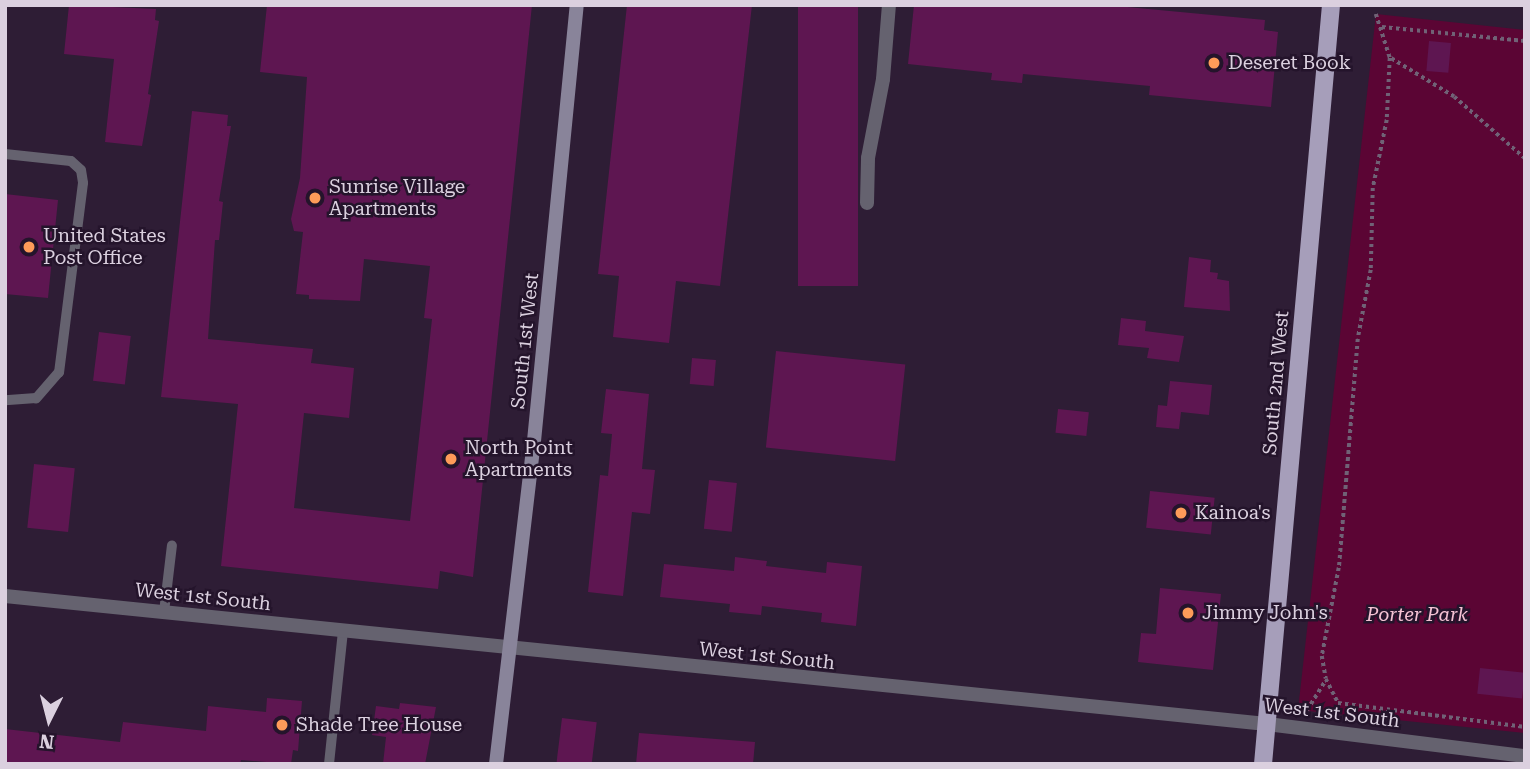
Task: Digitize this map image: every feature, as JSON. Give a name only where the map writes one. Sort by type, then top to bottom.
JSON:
[{"type":"main road","name":"South 2nd West","points":[[1263,764],[1331,5]]},
{"type":"street","name":"South 1st West","points":[[495,764],[534,441],[577,5]]},
{"type":"street","points":[[867,204],[866,170],[883,79],[889,5]]},
{"type":"street","name":"West 1st South","points":[[5,596],[1267,724],[1525,756]]},
{"type":"lane","points":[[5,154],[71,161],[81,170],[83,183],[59,372],[36,398],[5,400]]},
{"type":"lane","points":[[164,612],[172,545]]},
{"type":"lane","points":[[329,764],[343,630]]},
{"type":"path","points":[[1376,14],[1390,58],[1387,120],[1373,188],[1371,270],[1358,339],[1339,568],[1322,656],[1326,679],[1338,703],[1525,727]]},
{"type":"path","points":[[1382,27],[1525,41]]},
{"type":"path","points":[[1390,58],[1454,97],[1525,159]]},
{"type":"path","points":[[1304,715],[1326,679]]},
{"type":"green space","name":"Porter Park","points":[[1376,14],[1525,30],[1525,733],[1298,710]]},
{"type":"building","points":[[69,5],[156,9],[155,20],[159,21],[142,146],[105,142],[114,59],[64,54]]},
{"type":"building","points":[[267,5],[532,5],[473,577],[440,571],[438,589],[221,566],[238,404],[161,397],[192,111],[228,115],[227,126],[231,126],[219,201],[223,202],[219,240],[215,240],[208,339],[313,349],[311,363],[354,368],[349,418],[304,413],[294,508],[410,521],[432,319],[424,318],[430,266],[364,259],[360,301],[309,299],[309,295],[296,294],[303,232],[294,231],[291,219],[300,178],[307,77],[260,72]]},
{"type":"building","points":[[627,5],[752,5],[720,286],[676,281],[669,343],[613,337],[619,276],[598,274]]},
{"type":"building","points":[[798,5],[858,5],[858,286],[798,286]]},
{"type":"building","points":[[914,5],[1106,5],[1265,20],[1264,30],[1278,32],[1271,107],[1149,95],[1150,86],[1023,74],[1022,83],[991,80],[992,73],[908,64]]},
{"type":"building","points":[[1429,41],[1451,43],[1448,73],[1426,71]]},
{"type":"building","name":"United States Post Office","points":[[5,194],[58,200],[48,298],[5,294]]},
{"type":"building","points":[[1189,257],[1211,260],[1210,272],[1218,273],[1217,279],[1229,281],[1230,311],[1184,307]]},
{"type":"building","points":[[1121,318],[1146,321],[1145,331],[1184,336],[1179,362],[1147,358],[1149,348],[1118,345]]},
{"type":"building","points":[[99,332],[131,336],[125,385],[93,381]]},
{"type":"building","points":[[776,351],[905,365],[895,461],[766,447]]},
{"type":"building","points":[[692,358],[716,360],[714,386],[690,384]]},
{"type":"building","points":[[1170,381],[1212,385],[1209,415],[1181,412],[1179,429],[1156,427],[1158,405],[1167,406]]},
{"type":"building","points":[[606,389],[649,394],[642,469],[655,470],[650,514],[632,512],[623,596],[588,592],[600,475],[608,476],[612,434],[601,433]]},
{"type":"building","points":[[1058,409],[1089,412],[1086,436],[1055,433]]},
{"type":"building","points":[[34,464],[75,468],[68,532],[27,528]]},
{"type":"building","points":[[709,480],[737,483],[732,532],[704,529]]},
{"type":"building","name":"Kainoa's","points":[[1150,491],[1215,498],[1211,535],[1146,528]]},
{"type":"building","points":[[735,557],[767,561],[766,566],[826,573],[827,562],[862,566],[856,626],[821,622],[822,613],[762,606],[761,615],[729,612],[730,604],[660,597],[664,564],[734,571]]},
{"type":"building","name":"Jimmy John's","points":[[1160,588],[1221,594],[1213,670],[1138,662],[1141,633],[1156,634]]},
{"type":"building","points":[[1480,668],[1525,673],[1522,699],[1477,694]]},
{"type":"building","points":[[267,698],[302,701],[298,751],[293,750],[291,764],[241,760],[240,764],[5,764],[5,729],[120,742],[123,722],[206,731],[208,706],[266,712]]},
{"type":"building","points":[[400,703],[436,707],[425,764],[383,764],[386,737],[372,735],[376,706],[399,709]]},
{"type":"building","points":[[562,718],[597,722],[592,764],[556,764]]},
{"type":"building","points":[[639,733],[755,742],[753,764],[636,764]]},
{"type":"place","name":"Deseret Book","points":[[1214,63]]},
{"type":"place","name":"Sunrise Village Apartments","points":[[315,198]]},
{"type":"place","name":"United States Post Office","points":[[29,247]]},
{"type":"place","name":"North Point Apartments","points":[[451,459]]},
{"type":"place","name":"Kainoa's","points":[[1181,513]]},
{"type":"place","name":"Jimmy John's","points":[[1188,613]]},
{"type":"place","name":"Shade Tree House","points":[[282,725]]}]
